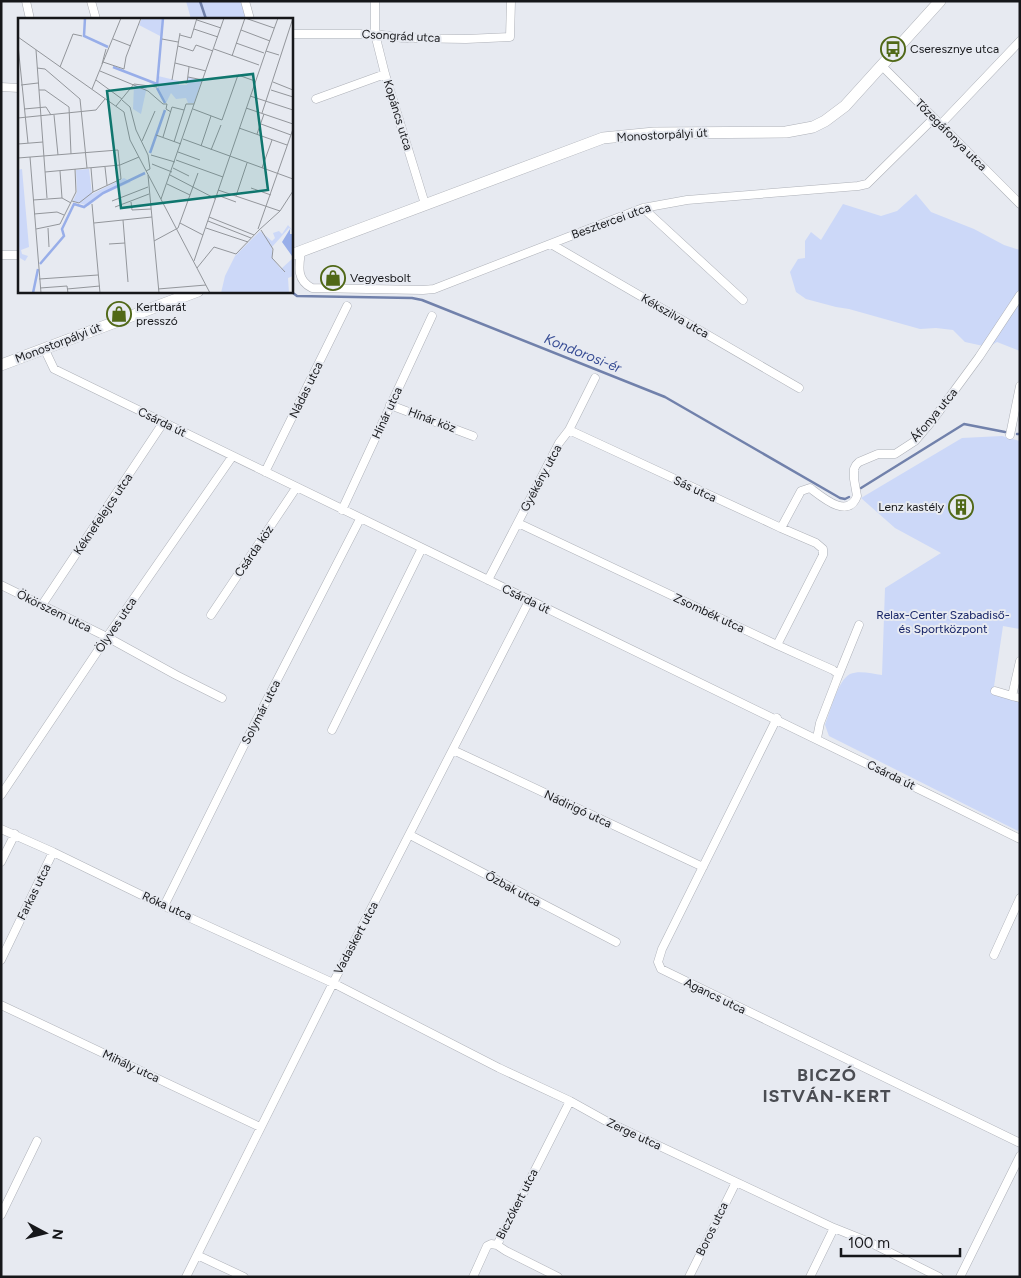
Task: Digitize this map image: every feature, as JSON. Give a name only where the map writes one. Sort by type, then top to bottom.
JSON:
[{"type":"street","points":[[26,1],[30,18]]},
{"type":"street","points":[[91,1],[96,18]]},
{"type":"street","points":[[245,1],[250,18]]},
{"type":"street","name":"Kopáncs utca","points":[[375,1],[375,30],[385,74],[425,204]]},
{"type":"street","name":"Csongrád utca","points":[[292,34],[375,30],[403,38],[466,39],[510,37],[511,1]]},
{"type":"street","name":"Monostorpályi út","points":[[296,253],[603,138],[654,133],[786,132],[813,127],[825,121],[845,106],[940,1]]},
{"type":"street","points":[[941,124],[1020,41]]},
{"type":"street","name":"Tőzegáfonya utca","points":[[882,66],[1020,204]]},
{"type":"street","points":[[316,99],[385,74]]},
{"type":"street","points":[[1,87],[18,88]]},
{"type":"street","name":"Besztercei utca","points":[[296,253],[302,279],[312,288],[434,289],[643,208],[687,200],[867,184],[934,118]]},
{"type":"street","points":[[643,208],[743,300]]},
{"type":"street","name":"Kékszilva utca","points":[[552,244],[799,388]]},
{"type":"street","points":[[1,254],[18,255]]},
{"type":"street","name":"Monostorpályi út","points":[[1,365],[195,292]]},
{"type":"street","name":"Áfonya utca","points":[[781,528],[801,490],[805,488],[810,488],[834,506],[847,506],[852,503],[857,496],[854,479],[856,465],[878,454],[895,454],[915,441],[979,357],[1020,295]]},
{"type":"street","name":"Nádas utca","points":[[265,472],[346,306]]},
{"type":"street","name":"Hínár utca","points":[[342,510],[432,316]]},
{"type":"street","name":"Csárda út","points":[[44,348],[54,369],[529,601],[777,718],[1020,838]]},
{"type":"street","name":"Gyékény utca","points":[[488,580],[595,378]]},
{"type":"street","points":[[1010,435],[1020,386]]},
{"type":"street","name":"Hínár köz","points":[[390,405],[473,436]]},
{"type":"street","name":"Kéknefelejcs utca","points":[[42,606],[163,423]]},
{"type":"street","name":"Sás utca","points":[[569,430],[816,543],[824,549],[824,555],[777,645]]},
{"type":"street","name":"Ölyves utca","points":[[1,795],[107,637],[232,457]]},
{"type":"street","name":"Csárda köz","points":[[211,615],[296,488]]},
{"type":"street","name":"Solymár utca","points":[[164,906],[256,721],[360,519]]},
{"type":"street","name":"Zsombék utca","points":[[518,523],[833,670],[838,674],[837,679]]},
{"type":"street","points":[[332,730],[422,548]]},
{"type":"street","name":"Ökörszem utca","points":[[1,585],[107,637],[222,698]]},
{"type":"street","name":"Vadaskert utca","points":[[186,1277],[333,983],[529,601]]},
{"type":"street","points":[[818,738],[820,723],[859,625]]},
{"type":"street","points":[[995,691],[1016,697],[1020,661]]},
{"type":"street","name":"Agancs utca","points":[[777,718],[659,956],[658,962],[662,969],[1020,1143]]},
{"type":"street","name":"Nádirigó utca","points":[[453,750],[703,867]]},
{"type":"street","name":"Róka utca","points":[[1,829],[333,983]]},
{"type":"street","points":[[1,862],[15,834]]},
{"type":"street","name":"Őzbak utca","points":[[410,835],[616,942]]},
{"type":"street","name":"Farkas utca","points":[[1,960],[53,852]]},
{"type":"street","points":[[994,955],[1020,898]]},
{"type":"street","name":"Zerge utca","points":[[333,983],[499,1068],[570,1101],[606,1121],[834,1228],[869,1242],[939,1277]]},
{"type":"street","name":"Mihály utca","points":[[1,1005],[260,1127]]},
{"type":"street","name":"Biczókert utca","points":[[558,1277],[497,1245],[570,1101]]},
{"type":"street","points":[[1,1215],[36,1141]]},
{"type":"street","points":[[960,1277],[1020,1156]]},
{"type":"street","name":"Boros utca","points":[[689,1277],[736,1182]]},
{"type":"street","points":[[810,1277],[834,1228]]},
{"type":"street","points":[[473,1277],[487,1246],[491,1244],[497,1245]]},
{"type":"street","points":[[197,1255],[244,1277]]},
{"type":"green space","points":[[186,1],[242,1],[248,18],[191,18]]},
{"type":"green space","points":[[916,194],[931,212],[974,229],[1004,245],[1020,250],[1020,351],[997,342],[988,347],[965,342],[953,330],[920,329],[806,299],[796,292],[790,272],[798,259],[805,258],[805,241],[811,232],[821,240],[843,204],[881,216],[897,211]]},
{"type":"green space","name":"Relax-Center Szabadiső- és Sportközpont","points":[[1002,436],[1020,441],[1020,629],[1003,626],[993,693],[1020,701],[1020,826],[1018,831],[829,736],[825,725],[838,689],[846,677],[858,672],[882,675],[885,588],[941,553],[895,528],[861,498],[962,438]]},
{"type":"waterway","name":"Kondorosi-ér","points":[[200,1],[206,18]]},
{"type":"waterway","name":"Kondorosi-ér","points":[[292,290],[297,296],[412,298],[422,300],[665,397],[840,498],[845,499],[849,497]]},
{"type":"waterway","name":"Kondorosi-ér","points":[[861,488],[964,424],[1005,432]]},
{"type":"place","name":"Cseresznye utca","points":[[893,49]]},
{"type":"place","name":"Vegyesbolt","points":[[333,278]]},
{"type":"place","name":"Kertbarát presszó","points":[[119,314]]},
{"type":"place","name":"Lenz kastély","points":[[961,507]]},
{"type":"district","name":"BICZÓ ISTVÁN-KERT","points":[[827,1085]]}]
